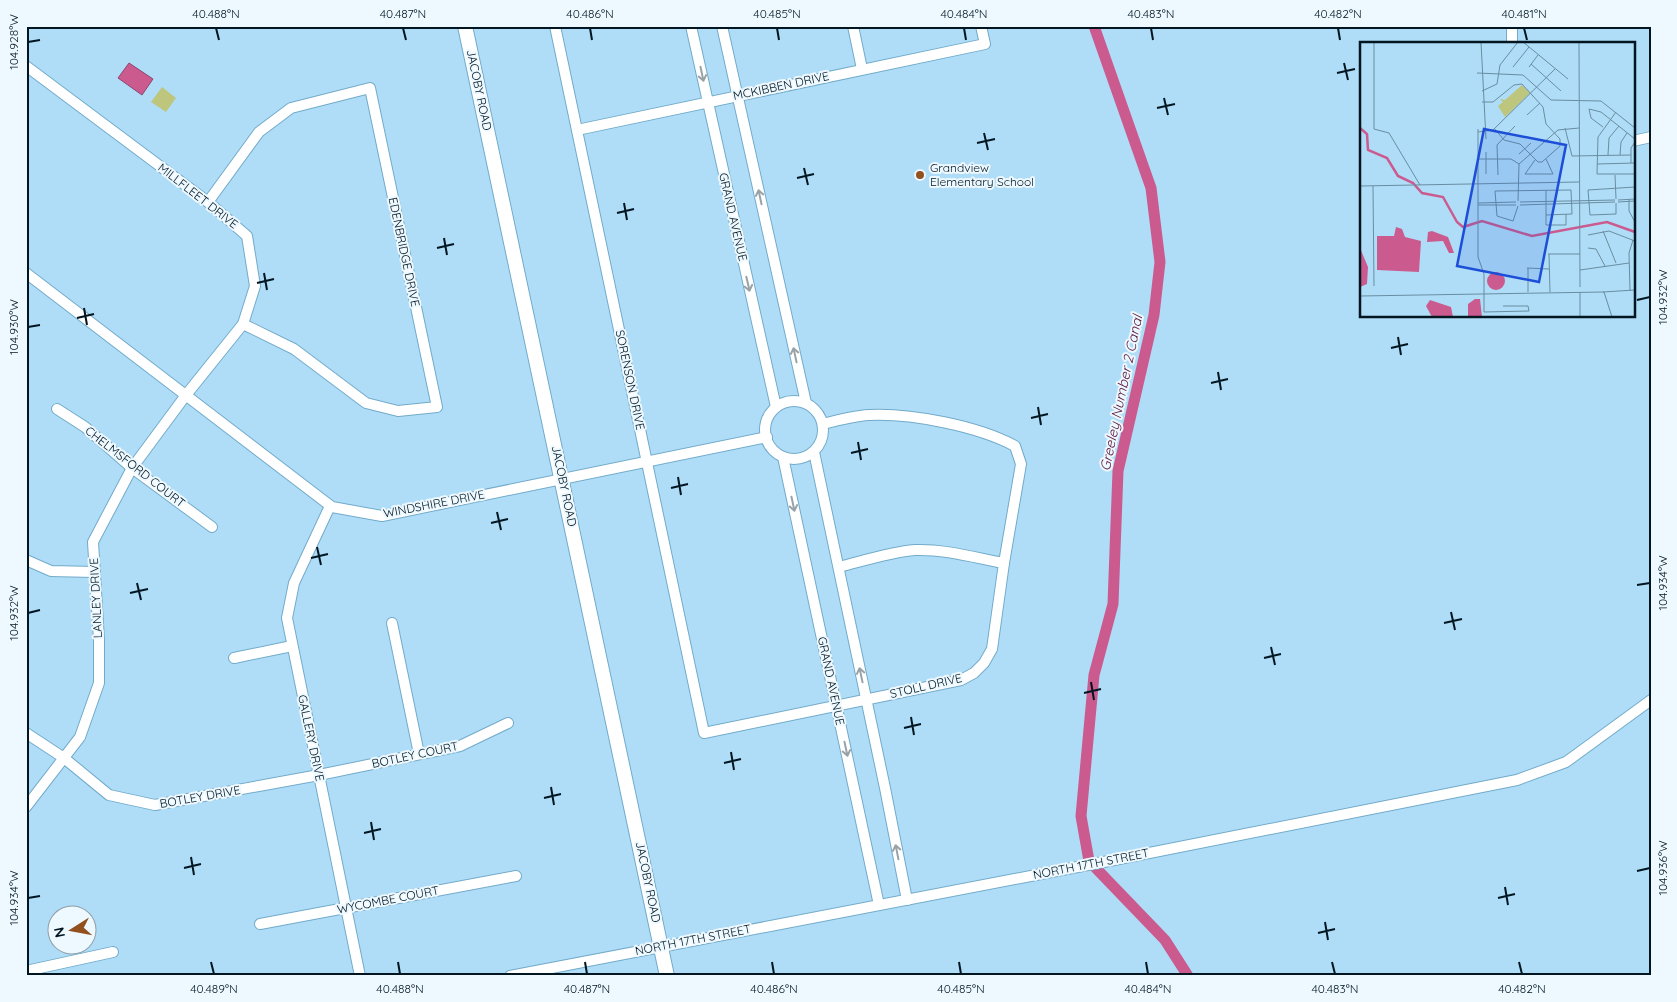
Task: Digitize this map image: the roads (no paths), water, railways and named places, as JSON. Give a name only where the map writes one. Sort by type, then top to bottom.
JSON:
[{"type":"street","name":"JACOBY ROAD","points":[[465,26],[667,976]]},
{"type":"street","name":"SORENSON DRIVE","points":[[555,26],[704,733]]},
{"type":"street","name":"GRAND AVENUE","points":[[691,26],[776,407]]},
{"type":"street","points":[[722,26],[806,403]]},
{"type":"street","points":[[853,26],[862,69]]},
{"type":"street","name":"MCKIBBEN DRIVE","points":[[577,130],[985,44],[981,26]]},
{"type":"street","points":[[1512,26],[1512,42]]},
{"type":"street","name":"MILLFLEET DRIVE","points":[[26,66],[208,202],[247,236],[256,286],[243,324],[186,395]]},
{"type":"street","name":"EDENBRIDGE DRIVE","points":[[208,202],[259,132],[291,108],[370,88],[436,406],[398,411],[366,403],[294,349],[243,324]]},
{"type":"street","points":[[1634,141],[1651,137]]},
{"type":"street","name":"WINDSHIRE DRIVE","points":[[26,273],[332,507],[382,516],[766,437]]},
{"type":"street","name":"LANLEY DRIVE","points":[[26,807],[80,737],[99,683],[99,640],[93,542],[132,468],[186,395]]},
{"type":"street","points":[[793,400],[806,403],[817,411],[823,424],[822,438],[814,452],[802,458],[792,459],[783,457],[774,451],[766,437],[766,423],[769,414],[784,402],[793,400]]},
{"type":"street","name":"CHELMSFORD COURT","points":[[57,409],[85,427],[132,468],[212,527]]},
{"type":"street","name":"STOLL DRIVE","points":[[704,733],[961,680],[974,673],[984,663],[992,649],[1021,464],[1015,446],[1004,440],[946,422],[900,416],[869,415],[823,424]]},
{"type":"street","points":[[814,452],[906,900]]},
{"type":"street","name":"GRAND AVENUE","points":[[783,457],[879,905]]},
{"type":"street","name":"GALLERY DRIVE","points":[[330,506],[294,583],[287,618],[360,976]]},
{"type":"street","points":[[839,567],[915,550],[948,553],[1004,563]]},
{"type":"street","points":[[26,560],[51,571],[94,572]]},
{"type":"street","points":[[392,623],[418,754]]},
{"type":"street","points":[[234,658],[292,646]]},
{"type":"street","name":"NORTH 17TH STREET","points":[[510,976],[1100,863],[1517,780],[1566,762],[1651,700]]},
{"type":"street","name":"BOTLEY COURT","points":[[319,775],[460,746],[508,723]]},
{"type":"street","name":"BOTLEY DRIVE","points":[[26,733],[64,758],[109,795],[155,805],[319,775]]},
{"type":"street","name":"WYCOMBE COURT","points":[[260,924],[516,876]]},
{"type":"street","points":[[26,971],[113,952]]},
{"type":"waterway","name":"Greeley Number 2 Canal","points":[[1094,26],[1151,188],[1160,262],[1154,315],[1118,471],[1113,604],[1094,675],[1081,816],[1089,861],[1165,940],[1188,976]]},
{"type":"place","name":"Grandview Elementary School","points":[[920,175]]}]
